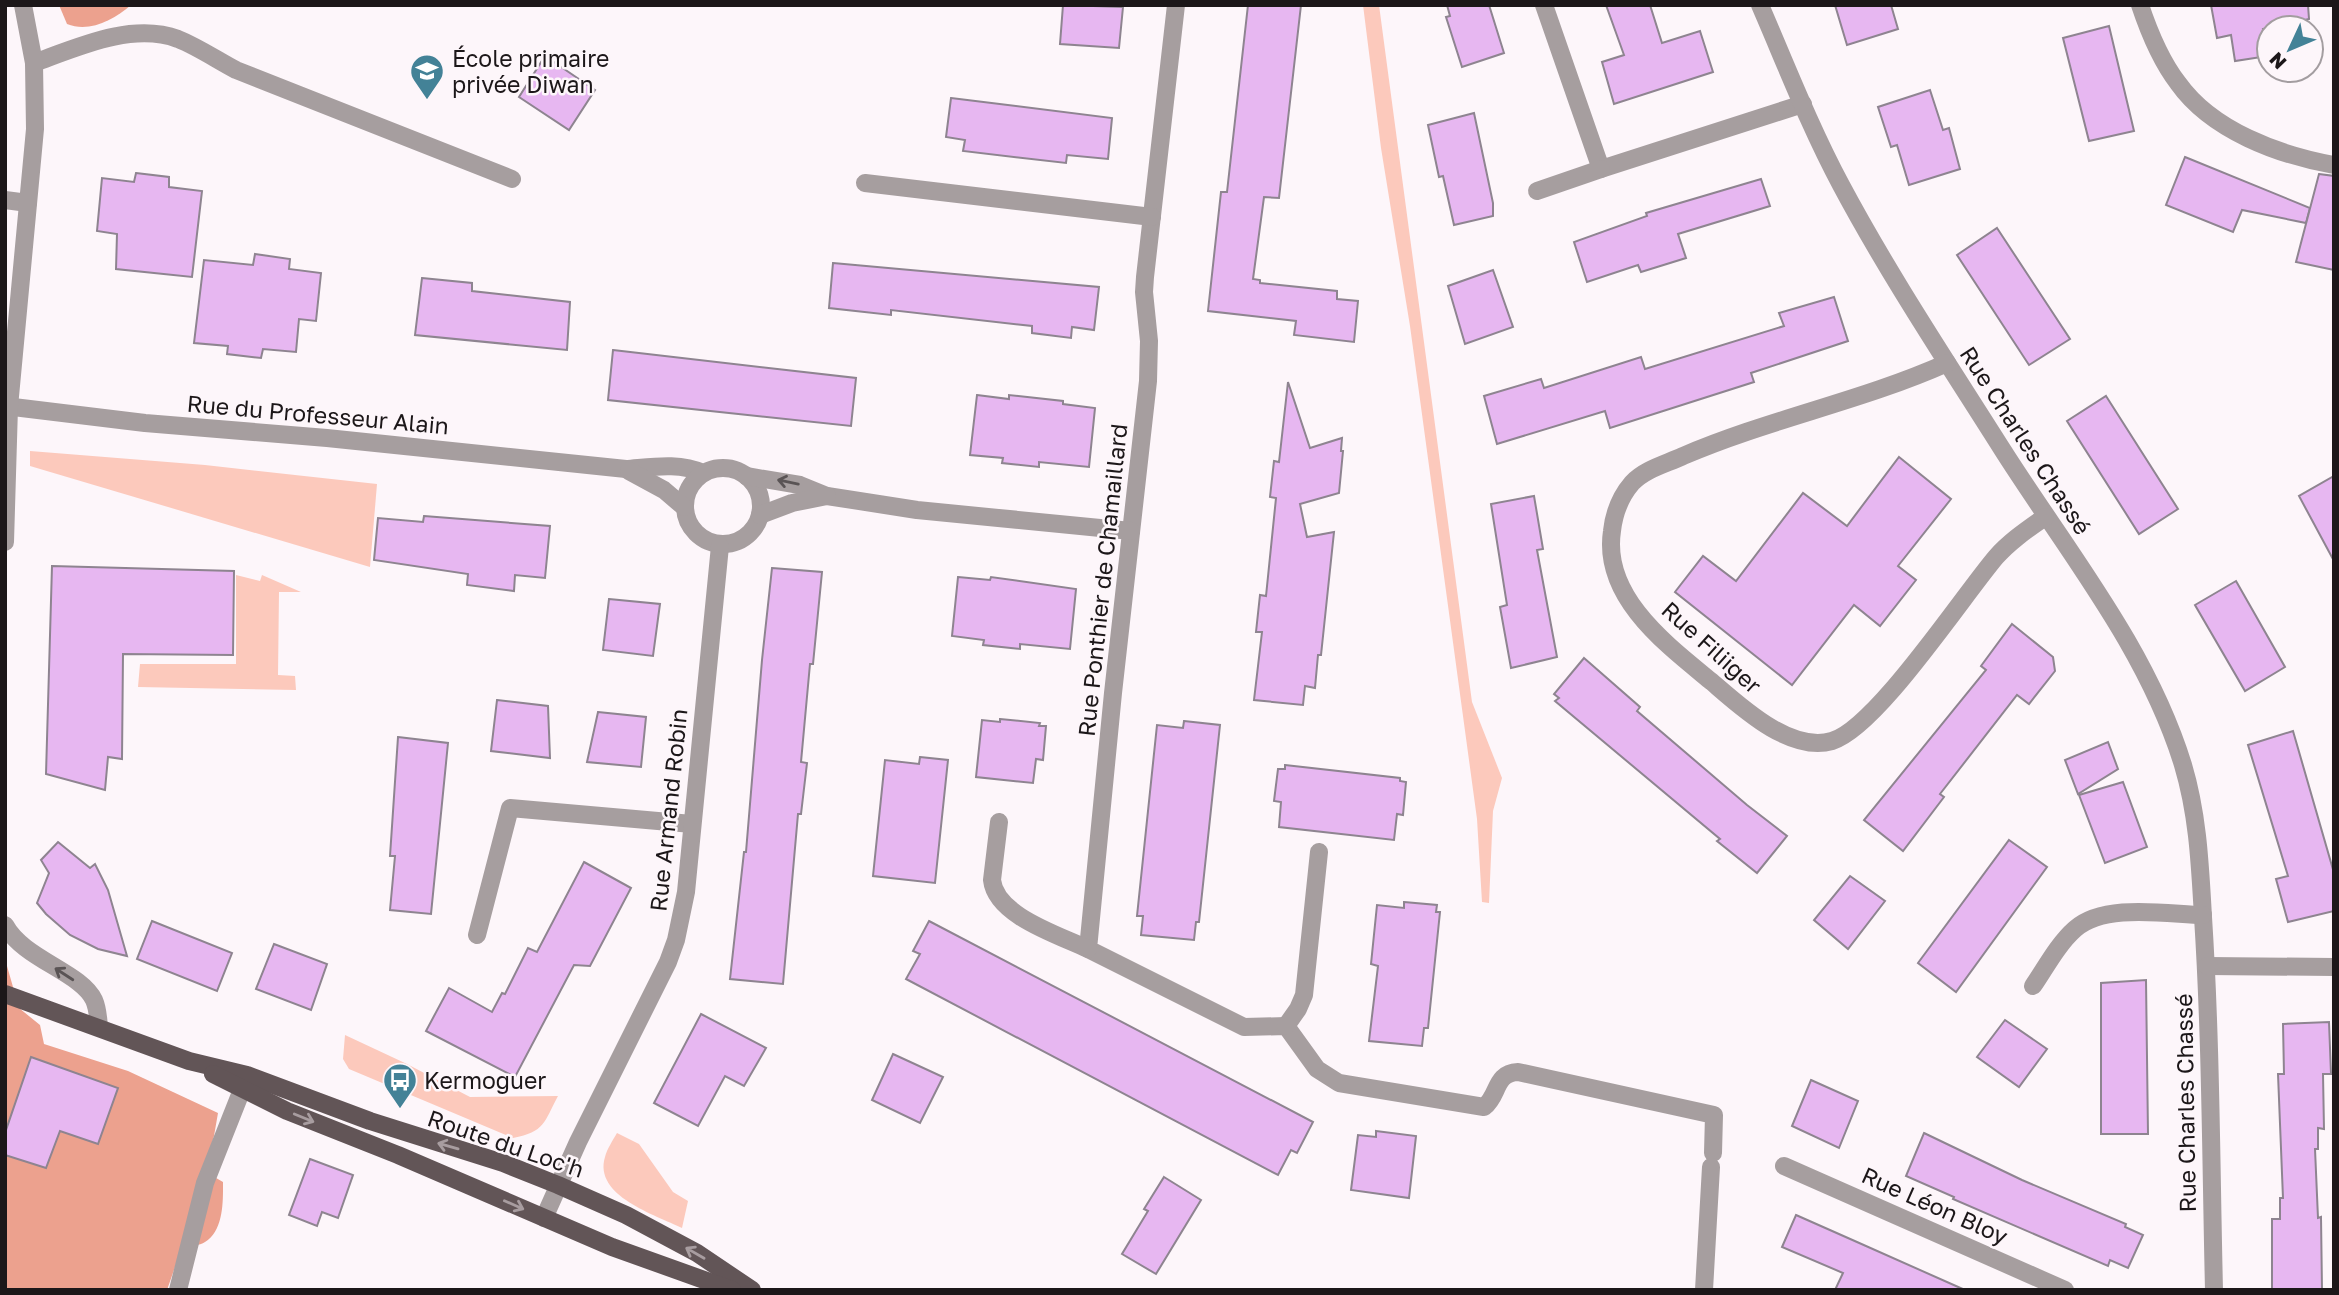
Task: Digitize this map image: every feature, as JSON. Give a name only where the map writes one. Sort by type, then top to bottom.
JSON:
[{"type":"main road","name":"Route du Loc'h","points":[[5,994],[245,1082],[503,1163],[626,1214],[752,1290]]},
{"type":"main road","name":"Route du Loc'h","points":[[245,1082],[287,1111],[398,1155],[612,1247],[732,1290]]},
{"type":"street","points":[[5,542],[7,406],[34,129],[34,63],[23,5]]},
{"type":"street","name":"Rue Ponthier de Chamaillard","points":[[1088,949],[1148,381],[1149,341],[1144,292],[1176,5]]},
{"type":"street","points":[[1544,5],[1601,169]]},
{"type":"street","name":"Rue Charles Chassé","points":[[1760,5],[1839,182],[1865,230],[2045,517],[2125,638],[2170,726],[2184,767],[2201,853],[2207,966],[2214,1290]]},
{"type":"street","points":[[2140,5],[2162,58],[2178,83],[2210,115],[2267,146],[2334,166]]},
{"type":"street","points":[[34,63],[124,35],[160,34],[194,47],[236,71],[512,179]]},
{"type":"street","points":[[1537,191],[1803,104]]},
{"type":"street","points":[[865,183],[1152,216]]},
{"type":"street","points":[[5,200],[28,203]]},
{"type":"street","name":"Rue Filiiger","points":[[1947,363],[1902,383],[1703,448],[1648,470],[1633,482],[1615,511],[1610,544],[1622,587],[1633,605],[1664,642],[1750,714],[1787,735],[1810,741],[1832,741],[1863,722],[1998,555],[2045,517]]},
{"type":"street","name":"Rue du Professeur Alain","points":[[7,406],[145,423],[327,438],[626,469],[668,466],[691,468],[703,473]]},
{"type":"street","points":[[746,476],[759,493],[760,515],[750,534],[741,541],[720,546],[699,536],[691,528],[684,507],[689,488],[703,473],[725,468],[746,476],[800,485],[827,496],[917,510],[1131,531]]},
{"type":"street","name":"Rue du Professeur Alain","points":[[626,469],[664,490],[684,507]]},
{"type":"street","points":[[760,515],[792,503],[827,496]]},
{"type":"street","name":"Rue Armand Robin","points":[[544,1218],[668,962],[676,940],[687,892],[720,546]]},
{"type":"street","points":[[477,935],[510,808],[692,824]]},
{"type":"street","points":[[999,822],[993,890],[1015,914],[1244,1027],[1286,1026]]},
{"type":"street","points":[[1286,1026],[1304,995],[1319,852]]},
{"type":"street","points":[[2033,986],[2066,938],[2095,916],[2115,913],[2203,915]]},
{"type":"street","points":[[5,925],[20,944],[93,997],[99,1027]]},
{"type":"street","points":[[2207,966],[2334,967]]},
{"type":"street","points":[[1286,1026],[1317,1069],[1339,1083],[1484,1107],[1492,1098],[1497,1083],[1506,1074],[1518,1072],[1714,1115],[1704,1290]]},
{"type":"street","points":[[178,1290],[205,1183],[245,1082]]},
{"type":"street","name":"Rue Léon Bloy","points":[[1784,1166],[2065,1290]]},
{"type":"shaded area","points":[[59,5],[131,5],[109,20],[84,27],[67,24]]},
{"type":"shaded area","points":[[1363,5],[1379,5],[1472,702],[1502,778],[1493,811],[1489,903],[1482,902],[1477,819]]},
{"type":"shaded area","points":[[30,451],[205,465],[377,484],[370,567],[30,466]]},
{"type":"shaded area","points":[[236,575],[260,581],[262,575],[301,592],[279,592],[278,675],[295,676],[296,690],[138,687],[140,664],[236,664]]},
{"type":"shaded area","points":[[5,959],[19,1008],[40,1025],[44,1044],[128,1071],[218,1113],[204,1171],[223,1182],[219,1223],[205,1242],[182,1247],[167,1290],[5,1290]]},
{"type":"shaded area","points":[[345,1035],[470,1097],[558,1096],[538,1129],[513,1138],[349,1069],[343,1059]]},
{"type":"shaded area","points":[[617,1133],[639,1144],[673,1192],[688,1201],[682,1228],[629,1202],[608,1183],[604,1171],[605,1157]]},
{"type":"building","points":[[1063,5],[1123,7],[1119,48],[1060,44]]},
{"type":"building","points":[[1248,5],[1301,5],[1279,198],[1264,197],[1253,279],[1260,280],[1260,283],[1337,291],[1337,299],[1358,301],[1354,342],[1294,335],[1296,321],[1208,311],[1221,192],[1227,192]]},
{"type":"building","points":[[1447,5],[1489,5],[1504,53],[1462,67],[1446,17],[1450,16]]},
{"type":"building","points":[[1606,5],[1650,5],[1662,43],[1700,31],[1713,72],[1614,104],[1602,62],[1624,55]]},
{"type":"building","points":[[1835,5],[1891,5],[1898,29],[1847,45]]},
{"type":"building","points":[[2211,5],[2308,5],[2309,14],[2255,14],[2255,58],[2235,61],[2231,35],[2217,38]]},
{"type":"building","points":[[2109,26],[2134,131],[2089,141],[2063,38]]},
{"type":"building","points":[[545,56],[595,90],[569,130],[519,97]]},
{"type":"building","points":[[1930,90],[1943,130],[1949,128],[1960,169],[1909,185],[1897,145],[1891,147],[1878,107]]},
{"type":"building","points":[[951,98],[1112,118],[1108,159],[1067,155],[1066,163],[963,151],[965,140],[946,137]]},
{"type":"building","points":[[1474,113],[1493,203],[1493,216],[1454,225],[1443,176],[1439,177],[1428,125]]},
{"type":"building","points":[[2185,157],[2310,208],[2306,223],[2242,210],[2233,232],[2166,205]]},
{"type":"building","points":[[136,173],[169,177],[169,187],[202,191],[192,277],[116,269],[117,234],[97,231],[102,178],[134,182]]},
{"type":"building","points":[[2319,174],[2334,176],[2334,270],[2296,262]]},
{"type":"building","points":[[1761,179],[1770,206],[1678,234],[1686,258],[1641,272],[1638,265],[1587,282],[1574,242],[1647,216],[1646,213]]},
{"type":"building","points":[[1997,228],[2070,339],[2029,365],[1957,255]]},
{"type":"building","points":[[255,254],[290,259],[289,269],[321,273],[316,321],[299,319],[296,352],[263,349],[261,358],[227,354],[228,346],[194,343],[204,260],[253,265]]},
{"type":"building","points":[[833,263],[1099,287],[1094,330],[1072,327],[1071,338],[1032,333],[1032,326],[891,310],[891,315],[829,308]]},
{"type":"building","points":[[1493,270],[1513,327],[1465,344],[1448,286]]},
{"type":"building","points":[[422,278],[472,283],[472,291],[570,302],[567,350],[415,335]]},
{"type":"building","points":[[1834,297],[1848,341],[1751,373],[1754,382],[1610,428],[1605,411],[1497,444],[1484,396],[1541,379],[1544,388],[1641,357],[1645,369],[1784,326],[1779,313]]},
{"type":"building","points":[[613,350],[856,378],[851,426],[608,400]]},
{"type":"building","points":[[1288,382],[1310,448],[1342,438],[1343,451],[1339,493],[1300,504],[1307,537],[1334,532],[1321,655],[1318,655],[1315,688],[1305,686],[1303,705],[1254,700],[1262,632],[1256,632],[1260,595],[1266,596],[1276,498],[1270,497],[1274,461],[1279,462]]},
{"type":"building","points":[[977,395],[1009,399],[1009,395],[1063,401],[1063,404],[1095,408],[1089,467],[1039,462],[1039,467],[1002,463],[1003,458],[970,455]]},
{"type":"building","points":[[2106,396],[2178,509],[2139,534],[2067,421]]},
{"type":"building","points":[[1899,457],[1951,499],[1898,566],[1916,580],[1880,626],[1854,605],[1792,685],[1675,592],[1703,556],[1736,581],[1803,493],[1847,526]]},
{"type":"building","points":[[2334,476],[2334,561],[2299,496]]},
{"type":"building","points":[[1534,496],[1543,549],[1537,550],[1557,657],[1511,668],[1500,607],[1507,605],[1491,504]]},
{"type":"building","points":[[424,516],[550,526],[545,578],[515,575],[514,591],[467,585],[468,574],[374,560],[378,518],[423,522]]},
{"type":"building","points":[[52,566],[234,571],[233,655],[123,654],[122,759],[108,757],[105,790],[46,774]]},
{"type":"building","points":[[772,568],[822,572],[813,664],[810,664],[801,762],[807,763],[801,814],[798,814],[783,984],[730,979],[746,852]]},
{"type":"building","points":[[958,577],[990,580],[991,577],[1076,589],[1070,649],[1020,644],[1020,649],[983,645],[984,640],[952,636]]},
{"type":"building","points":[[2236,581],[2285,667],[2245,691],[2195,605]]},
{"type":"building","points":[[609,599],[660,604],[653,656],[603,650]]},
{"type":"building","points":[[2012,624],[2053,657],[2055,671],[2029,704],[2017,695],[1940,794],[1944,797],[1903,851],[1864,820],[1986,670],[1981,666]]},
{"type":"building","points":[[1584,658],[1640,707],[1637,711],[1787,836],[1757,873],[1555,701],[1559,698],[1554,694]]},
{"type":"building","points":[[497,700],[548,706],[550,758],[491,751]]},
{"type":"building","points":[[598,712],[646,717],[641,767],[587,762]]},
{"type":"building","points":[[1000,719],[1046,726],[1043,760],[1036,759],[1033,783],[976,777],[982,720],[1000,722]]},
{"type":"building","points":[[1184,721],[1220,725],[1199,922],[1196,922],[1194,940],[1141,935],[1143,916],[1137,916],[1157,725],[1183,728]]},
{"type":"building","points":[[2293,731],[2334,873],[2334,911],[2288,922],[2276,879],[2288,876],[2248,745]]},
{"type":"building","points":[[398,737],[448,743],[431,914],[390,910],[395,856],[390,856]]},
{"type":"building","points":[[2108,742],[2118,769],[2078,794],[2065,760]]},
{"type":"building","points":[[920,757],[948,760],[935,883],[873,876],[885,760],[919,764]]},
{"type":"building","points":[[1285,765],[1400,778],[1400,781],[1406,782],[1403,815],[1397,814],[1394,840],[1279,827],[1281,802],[1274,801],[1278,769],[1285,769]]},
{"type":"building","points":[[2123,782],[2147,847],[2105,863],[2079,795]]},
{"type":"building","points":[[2009,840],[2047,867],[1956,992],[1918,963]]},
{"type":"building","points":[[58,842],[90,868],[95,864],[108,890],[127,956],[98,949],[70,935],[37,903],[49,873],[41,860]]},
{"type":"building","points":[[584,862],[631,888],[590,966],[574,965],[515,1077],[426,1031],[449,988],[492,1012],[502,993],[505,994],[528,948],[537,952]]},
{"type":"building","points":[[1850,876],[1885,901],[1848,949],[1814,920]]},
{"type":"building","points":[[1404,902],[1437,905],[1436,912],[1440,912],[1428,1028],[1424,1028],[1422,1046],[1369,1041],[1378,966],[1371,964],[1377,905],[1404,908]]},
{"type":"building","points":[[152,921],[232,953],[217,991],[137,959]]},
{"type":"building","points":[[929,921],[1313,1122],[1297,1153],[1291,1150],[1278,1175],[906,979],[920,954],[913,951]]},
{"type":"building","points":[[274,944],[327,964],[311,1010],[256,989]]},
{"type":"building","points":[[2146,980],[2148,1134],[2101,1134],[2101,983]]},
{"type":"building","points":[[701,1014],[766,1048],[744,1086],[725,1076],[698,1126],[654,1103]]},
{"type":"building","points":[[2005,1020],[2047,1049],[2019,1087],[1977,1057]]},
{"type":"building","points":[[2329,1022],[2331,1074],[2323,1074],[2324,1129],[2318,1128],[2318,1149],[2315,1149],[2318,1218],[2321,1217],[2322,1290],[2272,1290],[2272,1219],[2280,1219],[2280,1198],[2283,1198],[2278,1074],[2284,1074],[2283,1024]]},
{"type":"building","points":[[893,1054],[943,1077],[920,1123],[872,1100]]},
{"type":"building","points":[[31,1057],[118,1088],[98,1144],[60,1131],[46,1168],[5,1155],[5,1133]]},
{"type":"building","points":[[1811,1080],[1858,1101],[1839,1148],[1792,1126]]},
{"type":"building","points":[[1376,1131],[1416,1136],[1409,1198],[1351,1190],[1358,1135],[1376,1137]]},
{"type":"building","points":[[1924,1133],[2022,1180],[2126,1224],[2125,1227],[2143,1235],[2128,1268],[2110,1260],[2108,1266],[1906,1176]]},
{"type":"building","points":[[310,1159],[353,1175],[338,1218],[322,1212],[317,1226],[289,1215]]},
{"type":"building","points":[[1164,1177],[1201,1200],[1156,1274],[1122,1254],[1148,1211],[1144,1209]]},
{"type":"building","points":[[1796,1215],[1965,1290],[1835,1290],[1843,1273],[1782,1247]]},
{"type":"place","name":"École primaire privée Diwan","points":[[427,101]]},
{"type":"place","name":"Kermoguer","points":[[400,1110]]}]
